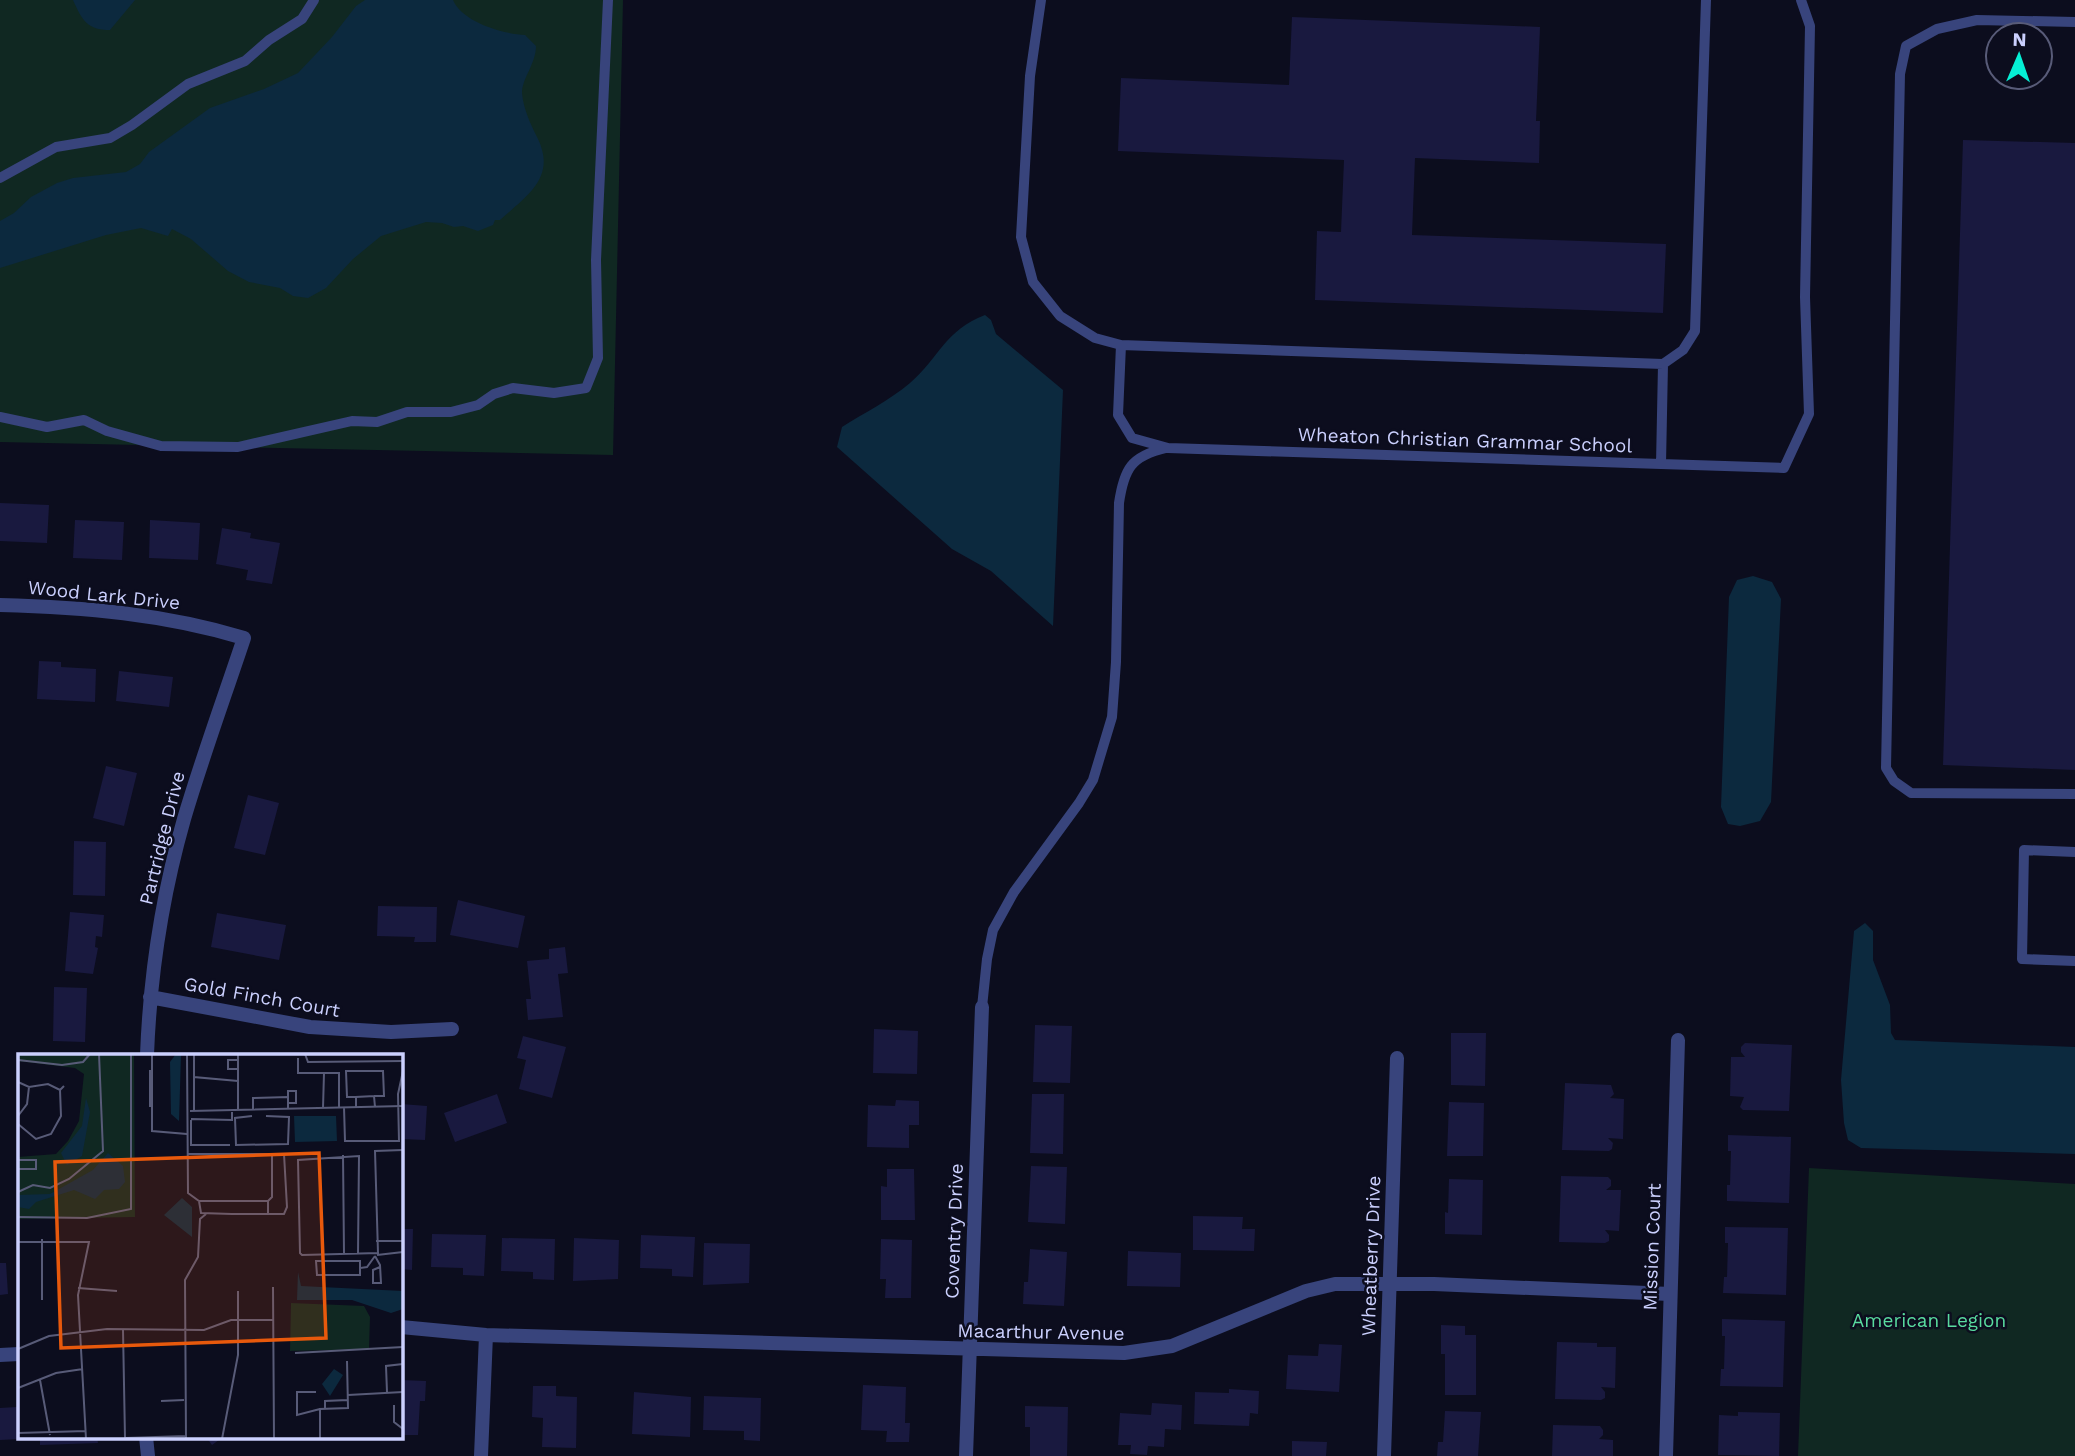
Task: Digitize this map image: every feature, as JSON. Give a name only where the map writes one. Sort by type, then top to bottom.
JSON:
[{"type":"street","name":"Wood Lark Drive","points":[[0,605],[130,613],[200,625],[244,638]]},
{"type":"street","name":"Partridge Drive","points":[[147,1054],[150,997],[166,894],[183,822],[244,638]]},
{"type":"street","name":"Gold Finch Court","points":[[150,997],[310,1027],[391,1032],[452,1029]]},
{"type":"street","name":"Coventry Drive","points":[[966,1456],[982,1007]]},
{"type":"street","name":"Mission Court","points":[[1665,1456],[1678,1040]]},
{"type":"street","name":"Wheatberry Drive","points":[[1384,1456],[1397,1058]]},
{"type":"street","name":"Macarthur Avenue","points":[[402,1327],[486,1335],[1124,1353],[1153,1350],[1199,1336],[1306,1292],[1335,1284],[1670,1294]]},
{"type":"street","points":[[481,1456],[486,1335]]},
{"type":"street","points":[[0,1355],[18,1354]]},
{"type":"street","points":[[146,1438],[148,1456]]},
{"type":"lane","points":[[0,178],[56,147],[110,138],[143,118],[188,84],[245,61],[269,40],[302,19],[314,0]]},
{"type":"lane","points":[[0,417],[47,427],[83,421],[107,431],[161,446],[238,447],[352,421],[377,422],[407,412],[452,412],[478,405],[494,394],[513,388],[554,393],[586,388],[598,358],[596,260],[608,0]]},
{"type":"lane","points":[[1041,0],[1030,76],[1021,237],[1033,282],[1060,316],[1095,338],[1121,345],[1663,364],[1683,350],[1695,331],[1706,0]]},
{"type":"lane","points":[[1661,464],[1784,468],[1809,414],[1805,297],[1810,26],[1801,0]]},
{"type":"lane","points":[[2075,22],[1977,20],[1937,29],[1906,46],[1900,74],[1886,768],[1894,781],[1911,793],[2075,794]]},
{"type":"lane","name":"Wheaton Christian Grammar School","points":[[1121,345],[1118,415],[1132,438],[1168,448],[1661,464],[1663,364]]},
{"type":"lane","name":"Wheaton Christian Grammar School","points":[[982,1007],[993,930],[1014,892],[1093,780],[1112,717],[1116,662],[1119,503],[1122,482],[1130,465],[1146,453],[1168,448]]},
{"type":"lane","points":[[2075,852],[2024,850],[2022,959],[2075,961]]},
{"type":"green space","points":[[0,0],[623,0],[613,455],[0,442]]},
{"type":"green space","name":"American Legion","points":[[1809,1168],[2075,1184],[2075,1456],[1798,1456]]},
{"type":"water","points":[[73,0],[135,0],[110,30],[102,30],[86,22]]},
{"type":"water","points":[[365,0],[453,0],[465,15],[474,20],[495,29],[525,35],[536,46],[522,93],[527,115],[542,149],[542,173],[530,192],[500,220],[495,220],[493,225],[478,231],[463,226],[426,222],[381,236],[353,259],[326,288],[308,298],[293,296],[280,288],[249,282],[228,271],[191,239],[172,229],[168,236],[141,228],[106,235],[0,268],[0,221],[14,213],[31,197],[73,178],[126,172],[140,164],[149,152],[210,108],[264,89],[298,73],[332,37],[356,6]]},
{"type":"water","points":[[985,315],[991,320],[996,334],[1063,390],[1053,626],[991,571],[952,549],[837,447],[842,427],[902,389],[920,374],[960,328]]},
{"type":"water","points":[[1753,576],[1772,582],[1781,599],[1771,802],[1760,821],[1740,826],[1728,824],[1721,807],[1729,597],[1737,580]]},
{"type":"water","points":[[1865,923],[1873,931],[1873,960],[1890,1005],[1891,1033],[1895,1040],[2075,1047],[2075,1154],[1861,1148],[1848,1140],[1841,1080],[1854,931]]},
{"type":"building","points":[[1292,17],[1540,27],[1536,121],[1540,121],[1539,163],[1415,158],[1412,235],[1666,244],[1663,313],[1315,300],[1317,231],[1341,232],[1344,160],[1118,151],[1121,78],[1289,85]]},
{"type":"building","points":[[1963,140],[2075,143],[2075,770],[1943,765]]},
{"type":"building","points":[[0,503],[49,505],[47,543],[0,541]]},
{"type":"building","points":[[75,520],[124,522],[122,560],[73,558]]},
{"type":"building","points":[[150,520],[200,523],[198,560],[149,558]]},
{"type":"building","points":[[222,528],[251,533],[250,538],[280,543],[272,584],[246,580],[248,570],[216,564]]},
{"type":"building","points":[[39,661],[61,662],[61,667],[96,669],[95,702],[37,699]]},
{"type":"building","points":[[119,671],[173,677],[169,707],[116,701]]},
{"type":"building","points":[[106,766],[137,773],[124,826],[93,818]]},
{"type":"building","points":[[248,795],[279,803],[265,855],[234,848]]},
{"type":"building","points":[[74,841],[106,842],[105,896],[73,895]]},
{"type":"building","points":[[458,900],[525,916],[518,948],[450,935]]},
{"type":"building","points":[[378,906],[437,907],[436,942],[414,942],[415,937],[377,936]]},
{"type":"building","points":[[70,912],[104,915],[102,937],[96,936],[95,947],[98,948],[93,974],[65,971]]},
{"type":"building","points":[[217,913],[286,925],[279,960],[211,947]]},
{"type":"building","points":[[565,947],[568,973],[558,974],[563,1017],[528,1020],[526,999],[531,999],[527,961],[549,959],[549,949]]},
{"type":"building","points":[[54,987],[87,988],[85,1042],[53,1041]]},
{"type":"building","points":[[1035,1025],[1072,1026],[1070,1083],[1033,1082]]},
{"type":"building","points":[[874,1029],[918,1031],[917,1074],[873,1073]]},
{"type":"building","points":[[1451,1033],[1486,1033],[1485,1086],[1451,1085]]},
{"type":"building","points":[[523,1036],[566,1047],[552,1098],[519,1089],[526,1060],[517,1058]]},
{"type":"building","points":[[1745,1043],[1792,1045],[1789,1111],[1743,1110],[1740,1107],[1744,1097],[1730,1096],[1731,1057],[1745,1057],[1741,1047]]},
{"type":"building","points":[[1565,1083],[1611,1085],[1614,1094],[1610,1098],[1624,1099],[1623,1139],[1608,1138],[1613,1143],[1612,1149],[1562,1150]]},
{"type":"building","points":[[497,1094],[507,1123],[455,1142],[444,1113]]},
{"type":"building","points":[[1032,1094],[1064,1094],[1063,1154],[1030,1153]]},
{"type":"building","points":[[896,1100],[919,1101],[919,1125],[909,1125],[909,1148],[867,1147],[868,1105],[895,1106]]},
{"type":"building","points":[[1449,1102],[1484,1103],[1483,1156],[1447,1156]]},
{"type":"building","points":[[402,1104],[427,1106],[425,1140],[402,1139]]},
{"type":"building","points":[[1728,1135],[1791,1137],[1789,1203],[1727,1201],[1731,1151],[1728,1151]]},
{"type":"building","points":[[1031,1166],[1067,1167],[1065,1224],[1028,1222]]},
{"type":"building","points":[[887,1169],[914,1169],[915,1220],[881,1220],[881,1186],[887,1187]]},
{"type":"building","points":[[1561,1176],[1608,1177],[1611,1186],[1606,1190],[1621,1190],[1619,1231],[1605,1230],[1609,1241],[1559,1242]]},
{"type":"building","points":[[1449,1179],[1483,1180],[1482,1235],[1445,1234]]},
{"type":"building","points":[[1193,1216],[1243,1217],[1242,1229],[1255,1229],[1254,1251],[1193,1250]]},
{"type":"building","points":[[1725,1227],[1788,1228],[1786,1295],[1723,1293],[1724,1277],[1727,1277],[1728,1243],[1725,1243]]},
{"type":"building","points":[[402,1229],[413,1229],[412,1270],[402,1269]]},
{"type":"building","points":[[432,1234],[486,1235],[484,1276],[463,1275],[463,1268],[431,1267]]},
{"type":"building","points":[[641,1235],[695,1237],[693,1277],[672,1276],[672,1269],[640,1268]]},
{"type":"building","points":[[502,1238],[555,1239],[554,1280],[533,1279],[533,1272],[501,1271]]},
{"type":"building","points":[[574,1238],[619,1240],[618,1279],[573,1281]]},
{"type":"building","points":[[881,1239],[912,1240],[911,1298],[885,1298],[886,1279],[880,1279]]},
{"type":"building","points":[[704,1243],[750,1244],[749,1283],[703,1285]]},
{"type":"building","points":[[1030,1249],[1067,1252],[1064,1306],[1023,1304],[1024,1282],[1028,1282]]},
{"type":"building","points":[[1128,1251],[1181,1253],[1180,1287],[1127,1286]]},
{"type":"building","points":[[0,1263],[6,1263],[8,1294],[0,1295]]},
{"type":"building","points":[[1722,1319],[1785,1321],[1783,1387],[1720,1386],[1721,1369],[1724,1369],[1725,1336],[1722,1336]]},
{"type":"building","points":[[1441,1325],[1465,1326],[1465,1335],[1476,1335],[1476,1395],[1445,1395],[1445,1354],[1441,1354]]},
{"type":"building","points":[[1557,1342],[1597,1343],[1597,1347],[1616,1347],[1615,1388],[1601,1387],[1605,1398],[1601,1400],[1555,1399]]},
{"type":"building","points":[[1319,1344],[1342,1345],[1339,1392],[1286,1389],[1288,1355],[1318,1356]]},
{"type":"building","points":[[402,1380],[426,1381],[425,1401],[420,1401],[418,1435],[402,1435]]},
{"type":"building","points":[[863,1385],[906,1387],[905,1423],[910,1423],[909,1442],[886,1442],[887,1431],[861,1430]]},
{"type":"building","points":[[533,1386],[556,1386],[556,1396],[577,1397],[576,1448],[542,1447],[543,1418],[532,1417]]},
{"type":"building","points":[[1229,1389],[1259,1391],[1258,1414],[1250,1413],[1249,1426],[1194,1424],[1195,1392],[1229,1393]]},
{"type":"building","points":[[634,1392],[691,1397],[690,1437],[632,1434]]},
{"type":"building","points":[[704,1396],[761,1398],[760,1441],[744,1440],[744,1431],[703,1430]]},
{"type":"building","points":[[1152,1403],[1182,1405],[1181,1430],[1165,1429],[1164,1447],[1148,1446],[1147,1455],[1130,1454],[1131,1445],[1118,1445],[1120,1413],[1151,1415]]},
{"type":"building","points":[[1025,1406],[1068,1407],[1067,1456],[1030,1456],[1030,1427],[1025,1427]]},
{"type":"building","points":[[17,1407],[19,1439],[0,1440],[0,1408]]},
{"type":"building","points":[[1445,1411],[1481,1412],[1478,1456],[1437,1456],[1438,1442],[1443,1442]]},
{"type":"building","points":[[1738,1412],[1780,1413],[1779,1456],[1718,1455],[1719,1415],[1738,1416]]},
{"type":"building","points":[[1553,1425],[1600,1426],[1603,1435],[1599,1439],[1613,1440],[1613,1456],[1552,1456]]},
{"type":"building","points":[[40,1438],[97,1438],[98,1443],[40,1445]]},
{"type":"building","points":[[207,1438],[222,1438],[212,1445]]},
{"type":"building","points":[[1292,1441],[1327,1442],[1326,1456],[1292,1456]]}]
